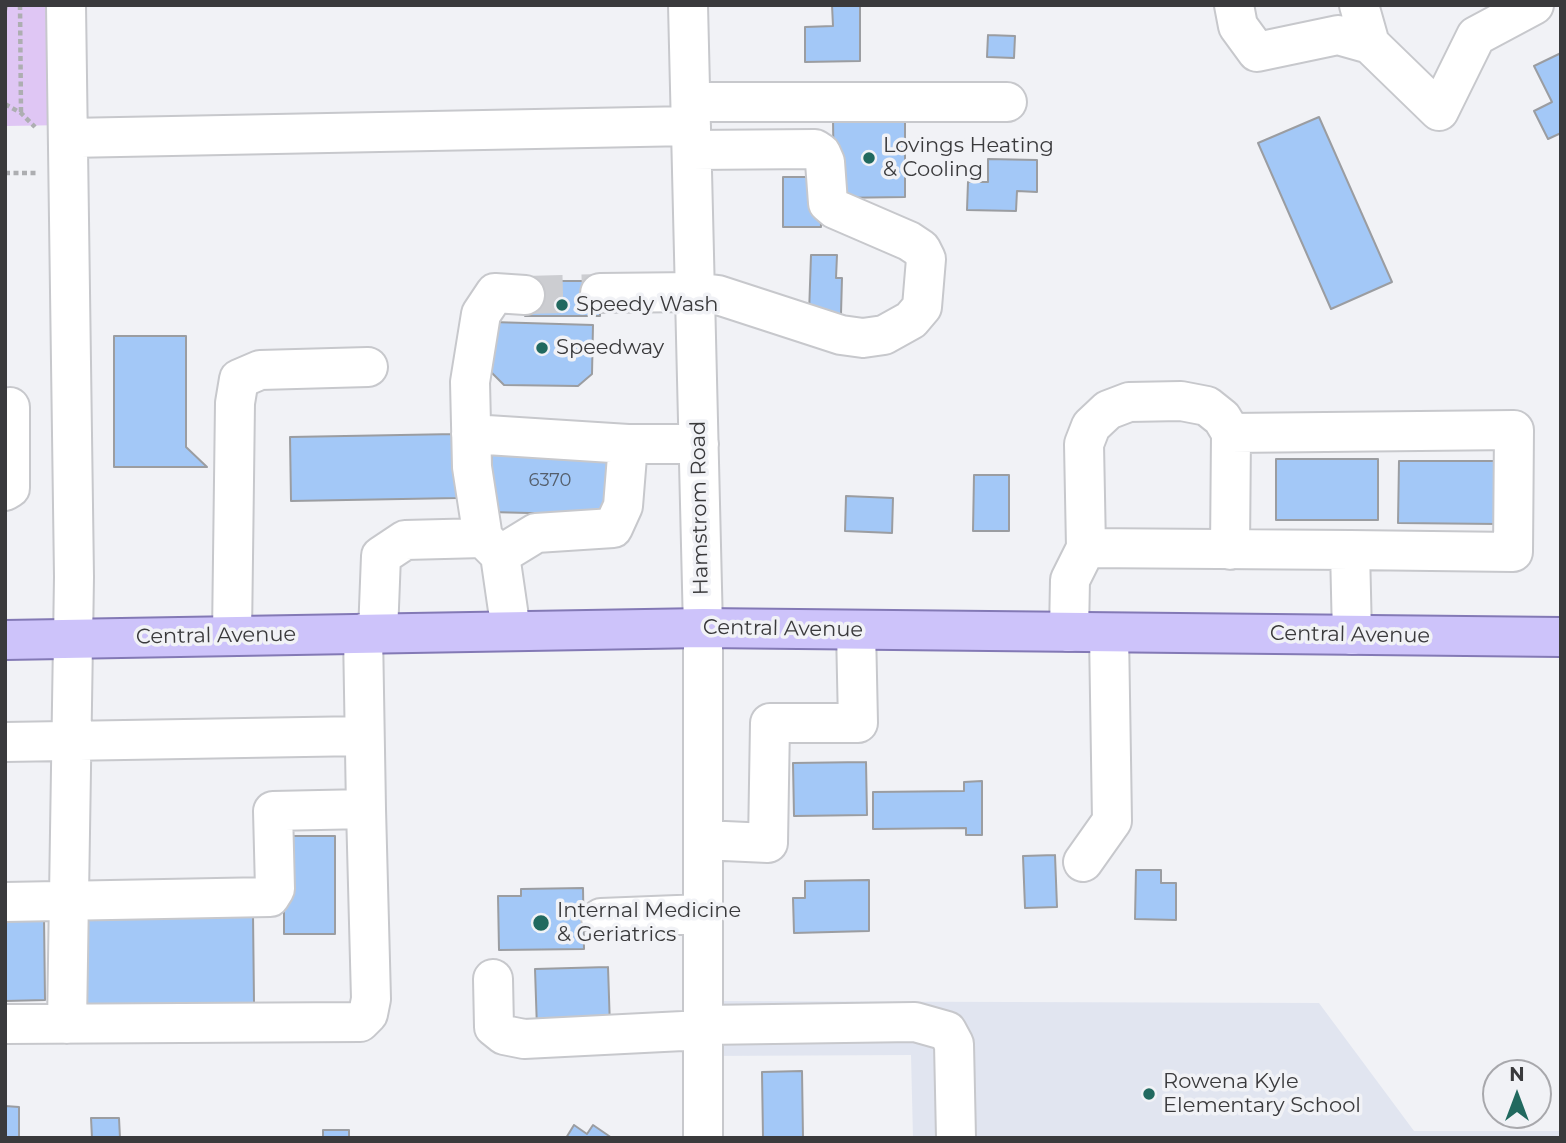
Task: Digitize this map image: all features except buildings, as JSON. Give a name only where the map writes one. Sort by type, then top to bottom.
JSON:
[{"type":"main road","name":"Central Avenue","points":[[5,640],[703,628],[1561,637]]},
{"type":"street","points":[[66,5],[51,145],[72,405],[74,577],[67,1024]]},
{"type":"street","name":"Hamstrom Road","points":[[688,5],[703,628],[702,1138]]},
{"type":"street","points":[[1234,5],[1238,26],[1257,52],[1338,35],[1370,44],[1439,111],[1476,36],[1534,5]]},
{"type":"street","points":[[1359,5],[1370,44]]},
{"type":"street","points":[[51,145],[691,126],[1007,102]]},
{"type":"street","points":[[600,293],[695,292],[718,295],[841,335],[863,338],[884,335],[911,320],[922,307],[926,260],[921,249],[909,241],[835,209],[828,203],[825,162],[821,153],[815,149],[691,126]]},
{"type":"street","points":[[511,631],[472,467],[470,382],[481,314],[495,293],[525,295]]},
{"type":"street","points":[[232,635],[235,403],[239,379],[260,370],[368,367]]},
{"type":"street","points":[[1069,632],[1070,580],[1086,548],[1084,444],[1091,426],[1108,410],[1129,402],[1181,401],[1207,406],[1222,418],[1231,433],[1230,550]]},
{"type":"street","points":[[5,491],[10,488],[8,407],[72,405]]},
{"type":"street","points":[[1086,548],[1513,552],[1514,430],[1231,433]]},
{"type":"street","points":[[471,434],[628,444],[699,444]]},
{"type":"street","points":[[5,1024],[360,1022],[368,1014],[371,999],[364,736],[370,633],[381,556],[405,540],[492,546],[536,533],[613,528],[623,506],[628,444]]},
{"type":"street","points":[[1350,550],[1352,635]]},
{"type":"street","points":[[702,840],[768,843],[770,723],[858,723],[856,630]]},
{"type":"street","points":[[1083,862],[1112,821],[1109,633]]},
{"type":"street","points":[[5,742],[364,736]]},
{"type":"street","points":[[5,902],[270,897],[275,889],[273,811],[366,809]]},
{"type":"street","points":[[601,918],[702,914]]},
{"type":"street","points":[[493,979],[494,1027],[503,1035],[524,1039],[702,1027],[915,1022],[947,1031],[954,1044],[956,1138]]},
{"type":"path","points":[[20,5],[21,113]]},
{"type":"path","points":[[5,104],[21,113],[51,145],[37,173],[5,173]]},
{"type":"shaded area","points":[[5,5],[66,5],[68,125],[5,126]]},
{"type":"shaded area","name":"Rowena Kyle Elementary School","points":[[703,1001],[1319,1003],[1414,1131],[1561,1131],[1561,1138],[913,1138],[911,1055],[703,1056]]},
{"type":"tunnel","points":[[525,295],[600,293]]},
{"type":"place","name":"Lovings Heating & Cooling","points":[[869,158]]},
{"type":"place","name":"Speedy Wash","points":[[562,305]]},
{"type":"place","name":"Speedway","points":[[542,348]]},
{"type":"place","name":"Internal Medicine & Geriatrics","points":[[541,923]]},
{"type":"place","name":"Rowena Kyle Elementary School","points":[[1149,1094]]}]
